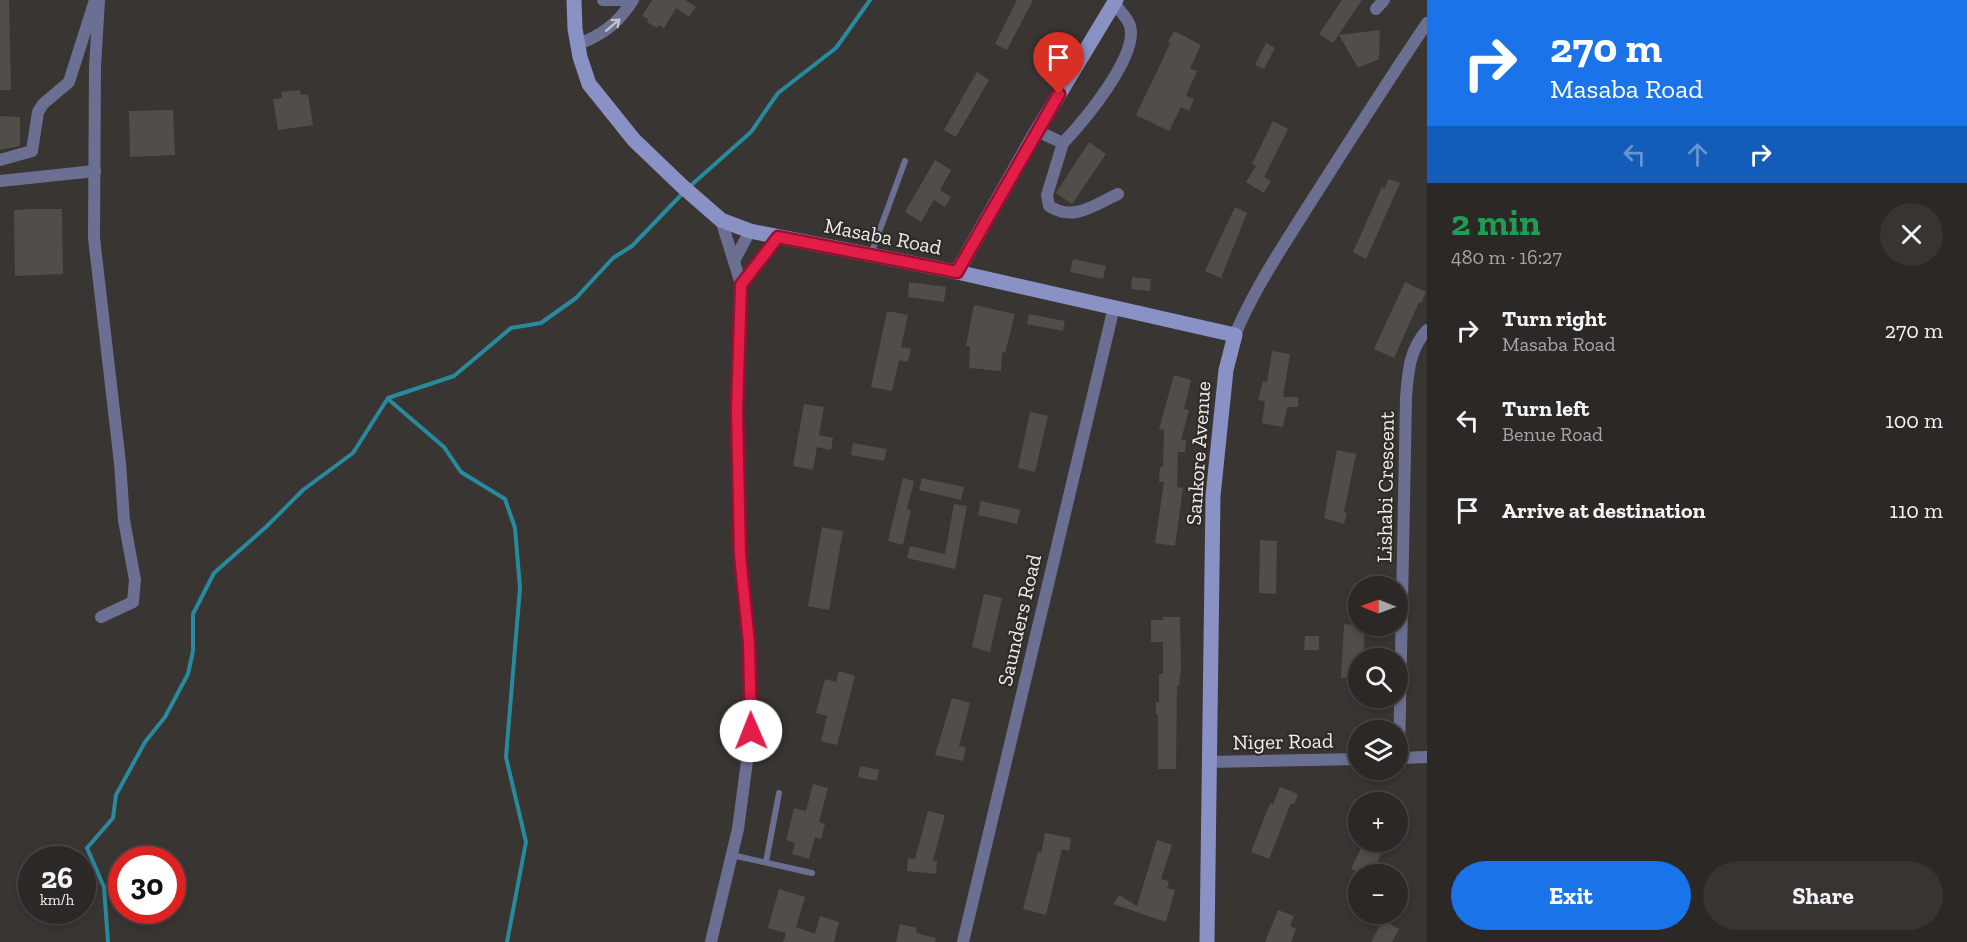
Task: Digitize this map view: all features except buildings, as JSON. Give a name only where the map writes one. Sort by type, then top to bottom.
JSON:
[{"type":"street","points":[[0,160],[32,151],[38,112],[43,104],[69,82],[97,0]]},
{"type":"street","points":[[97,0],[96,249],[120,463],[124,520],[135,586],[133,602],[101,617]]},
{"type":"street","name":"Masaba Road","points":[[574,0],[575,30],[580,57],[589,84],[634,140],[721,220],[750,231],[957,272],[1235,335]]},
{"type":"street","points":[[583,0],[586,41],[604,102]]},
{"type":"street","points":[[603,0],[621,0]]},
{"type":"street","points":[[586,41],[611,28],[622,17],[633,0]]},
{"type":"street","points":[[957,272],[1037,131],[1115,2],[1130,25],[1131,47],[1089,115],[1063,143],[1047,195],[1049,206],[1060,213],[1078,213],[1118,194]]},
{"type":"street","name":"Sankore Avenue","points":[[1207,942],[1208,762],[1213,625],[1214,496],[1226,370],[1235,335],[1245,311],[1359,124],[1427,23]]},
{"type":"street","points":[[1037,131],[1063,143]]},
{"type":"street","points":[[0,181],[95,171]]},
{"type":"street","points":[[713,942],[738,829],[751,731],[749,643],[740,555],[737,410],[741,285],[721,220]]},
{"type":"street","points":[[734,261],[750,231]]},
{"type":"street","points":[[741,285],[778,237]]},
{"type":"street","name":"Saunders Road","points":[[963,942],[1114,307]]},
{"type":"street","name":"Lishabi Crescent","points":[[1400,720],[1408,363],[1418,340],[1427,330]]},
{"type":"street","points":[[1408,758],[1427,758]]},
{"type":"street","name":"Niger Road","points":[[1208,762],[1348,759]]},
{"type":"lane","points":[[870,255],[905,161]]},
{"type":"lane","points":[[766,862],[779,793]]},
{"type":"lane","points":[[732,855],[812,873]]},
{"type":"waterway","points":[[688,188],[751,132],[778,93],[836,48],[870,0]]},
{"type":"waterway","points":[[108,942],[104,887],[87,848],[113,818],[116,795],[145,742],[165,717],[188,674],[193,651],[193,614],[214,573],[266,527],[303,490],[353,453],[388,398],[454,376],[511,328],[541,323],[576,298],[613,258],[632,246],[683,193]]},
{"type":"waterway","points":[[388,399],[444,447],[461,472],[505,499],[515,528],[520,588],[506,757],[526,842],[507,942]]},
{"type":"route","points":[[751,731],[749,643],[740,555],[737,410],[741,285],[778,237],[957,272],[1059,94]]}]
